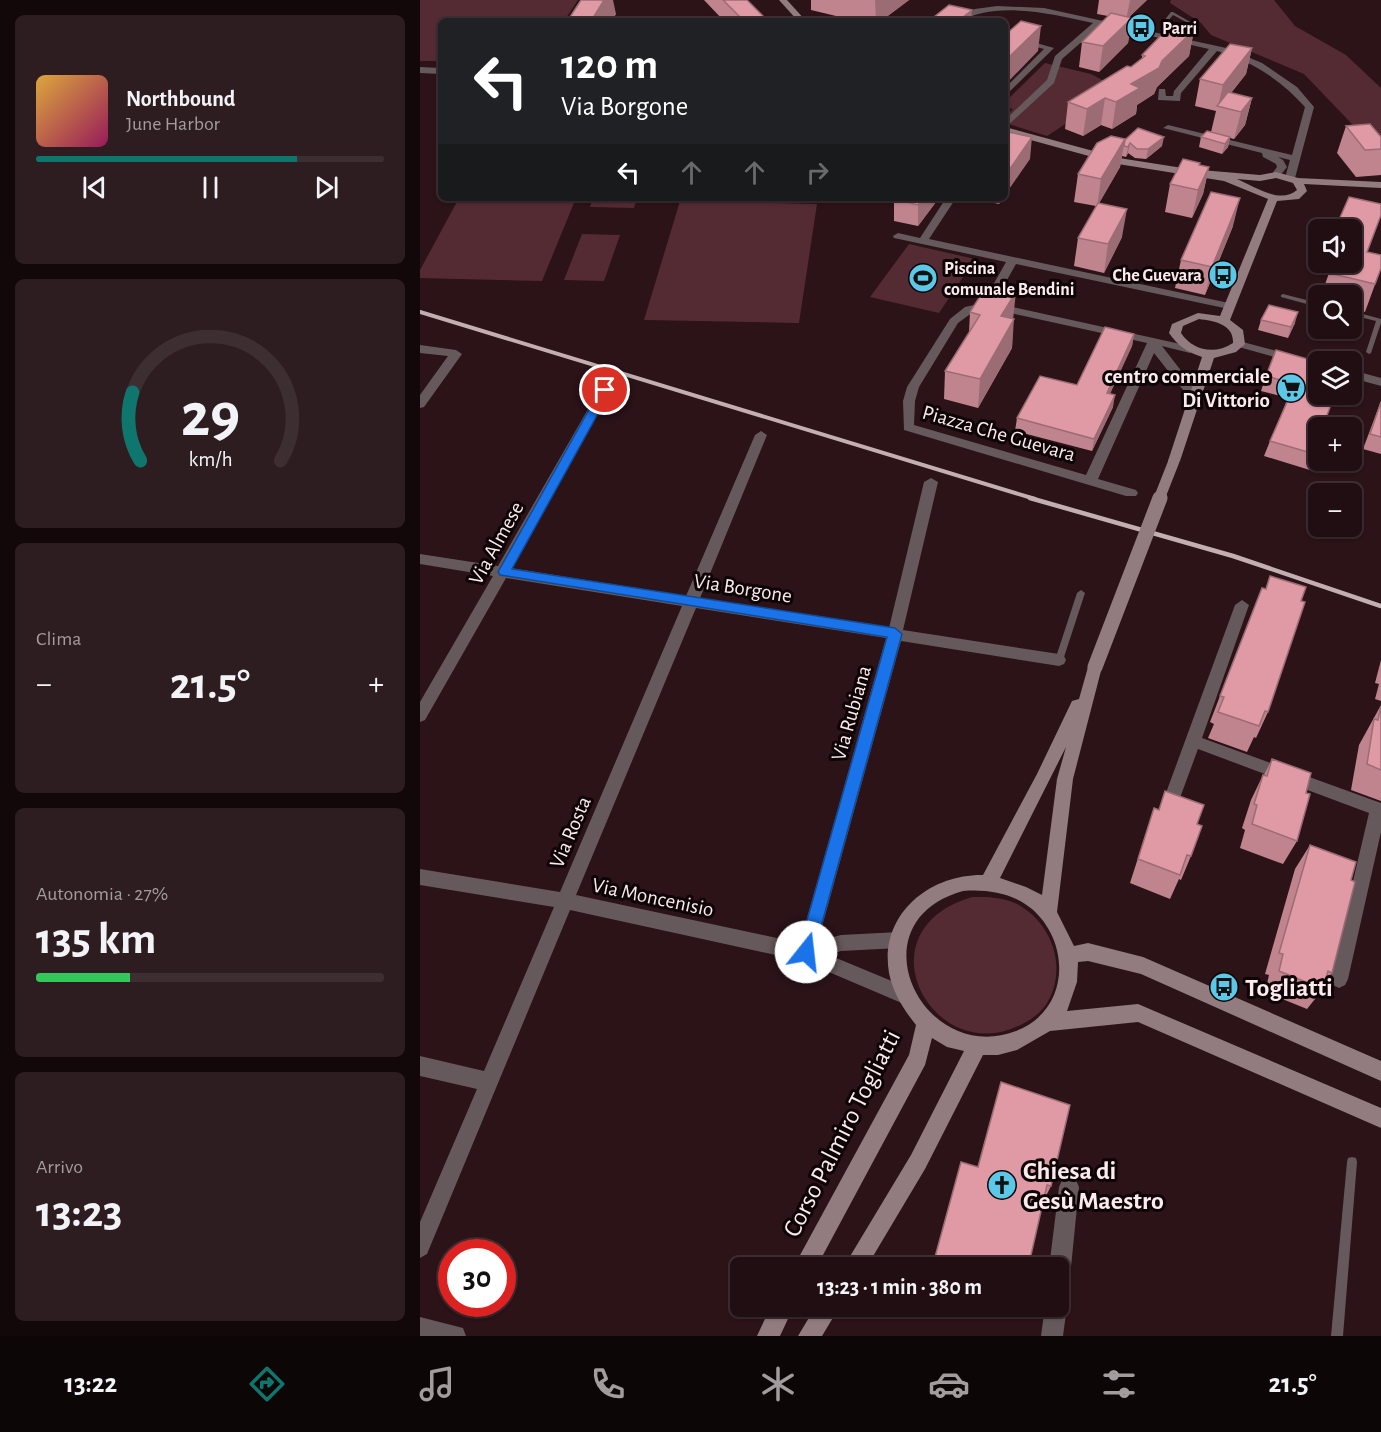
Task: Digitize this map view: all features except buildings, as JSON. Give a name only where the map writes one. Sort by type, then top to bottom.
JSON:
[{"type":"street","points":[[783,0],[799,18]]},
{"type":"street","points":[[1044,10],[1047,0]]},
{"type":"street","points":[[958,18],[997,8],[1044,10],[1215,48],[1243,56],[1259,64],[1305,99],[1310,107],[1296,159],[1296,183],[1292,198],[1273,198],[1257,189],[1228,180],[1084,154],[1008,131]]},
{"type":"street","points":[[1008,122],[1051,81],[1058,58],[1100,22]]},
{"type":"street","points":[[1008,37],[1050,48],[1008,90]]},
{"type":"street","points":[[1162,91],[1161,98],[1177,99],[1177,93],[1215,48]]},
{"type":"street","points":[[420,70],[438,71]]},
{"type":"street","points":[[1168,128],[1296,159]]},
{"type":"street","points":[[1246,148],[1280,162],[1282,167],[1276,175]]},
{"type":"street","points":[[1189,172],[1260,178],[1276,175],[1296,183],[1381,185]]},
{"type":"street","points":[[1257,189],[1255,183],[1260,178]]},
{"type":"street","points":[[1224,321],[1273,198]]},
{"type":"street","points":[[923,241],[949,201]]},
{"type":"street","points":[[898,236],[1229,306]]},
{"type":"street","points":[[1013,260],[987,305],[1209,354],[1232,351],[1239,344],[1240,338],[1236,329],[1224,321],[1204,316],[1164,292]]},
{"type":"street","name":"Piazza Che Guevara","points":[[987,305],[969,309],[954,321],[914,387],[909,401],[908,427],[1131,493]]},
{"type":"street","points":[[1190,350],[1179,342],[1175,333],[1178,324],[1187,319],[1204,316]]},
{"type":"street","points":[[1153,343],[1195,397]]},
{"type":"street","name":"Piazza Che Guevara","points":[[1090,481],[1153,343]]},
{"type":"street","points":[[1239,344],[1308,362]]},
{"type":"street","points":[[420,349],[456,354],[420,404]]},
{"type":"street","points":[[988,883],[1044,777],[1095,667],[1174,461],[1209,354]]},
{"type":"street","points":[[1362,377],[1381,382]]},
{"type":"street","name":"Via Almese","points":[[420,716],[504,572],[605,390]]},
{"type":"street","name":"Via Rosta","points":[[420,1247],[761,435]]},
{"type":"street","name":"Via Rubiana","points":[[806,952],[895,634],[931,482]]},
{"type":"street","name":"Via Borgone","points":[[420,559],[1059,660]]},
{"type":"street","points":[[1171,801],[1242,605]]},
{"type":"street","points":[[1048,914],[1065,779],[1095,667]]},
{"type":"street","points":[[1192,741],[1379,810],[1339,979]]},
{"type":"street","name":"Via Moncenisio","points":[[420,877],[564,901],[806,952],[831,967],[871,978],[904,995]]},
{"type":"street","points":[[988,883],[1024,894],[1048,914],[1064,940],[1068,955],[1067,987],[1060,1006],[1048,1022],[1031,1035],[1009,1044],[977,1046],[952,1040],[926,1024],[904,995],[896,959],[899,940],[909,919],[920,905],[935,894],[960,884],[988,883]]},
{"type":"street","name":"Via Moncenisio","points":[[806,952],[841,943],[899,940]]},
{"type":"street","points":[[1068,955],[1088,952],[1143,966],[1381,1071]]},
{"type":"street","points":[[1048,1022],[1138,1013],[1381,1118]]},
{"type":"street","name":"Corso Palmiro Togliatti","points":[[810,1257],[918,1058],[926,1024]]},
{"type":"street","points":[[861,1257],[918,1162],[977,1046]]},
{"type":"street","points":[[420,1066],[490,1082]]},
{"type":"street","points":[[1061,1257],[1069,1187]]},
{"type":"street","points":[[768,1336],[778,1317]]},
{"type":"street","points":[[809,1336],[822,1317]]},
{"type":"street","points":[[1052,1336],[1055,1317]]},
{"type":"street","points":[[420,1328],[455,1336]]},
{"type":"lane","points":[[1166,37],[1173,30],[1186,28],[1190,23],[1172,13],[1165,22],[1173,30]]},
{"type":"lane","points":[[1283,296],[1308,302]]},
{"type":"lane","points":[[1362,316],[1380,319],[1369,352]]},
{"type":"lane","points":[[1059,660],[1081,593]]},
{"type":"lane","points":[[1337,1336],[1352,1162]]},
{"type":"shaded area","points":[[420,0],[578,0],[566,18],[438,18],[438,61],[420,61]]},
{"type":"shaded area","points":[[1171,0],[1274,0],[1295,26],[1346,55],[1381,88],[1381,149],[1374,147],[1304,74],[1211,35],[1201,23],[1170,3]]},
{"type":"shaded area","points":[[1045,63],[1091,74],[1119,89],[1047,136],[1008,124],[1008,115],[1013,109],[1008,108],[1008,99]]},
{"type":"shaded area","points":[[457,201],[575,201],[542,281],[420,278],[420,270]]},
{"type":"shaded area","points":[[592,201],[636,201],[634,208],[590,207]]},
{"type":"shaded area","points":[[680,201],[817,204],[799,323],[644,320]]},
{"type":"shaded area","points":[[582,234],[620,235],[604,281],[564,280]]},
{"type":"shaded area","name":"Piscina comunale Bendini","points":[[909,244],[975,259],[939,313],[870,297]]},
{"type":"shaded area","points":[[972,897],[1001,899],[1017,904],[1030,912],[1048,935],[1054,949],[1056,978],[1045,1006],[1030,1020],[1011,1029],[981,1033],[954,1026],[933,1009],[919,986],[914,961],[920,935],[939,913]]},
{"type":"railway","points":[[420,312],[1035,499]]},
{"type":"railway","points":[[1030,498],[1233,556],[1381,606]]},
{"type":"place","name":"Parri","points":[[1141,28]]},
{"type":"place","name":"Che Guevara","points":[[1223,275]]},
{"type":"place","name":"Piscina comunale Bendini","points":[[923,278]]},
{"type":"place","name":"centro commerciale Di Vittorio","points":[[1291,388]]},
{"type":"place","name":"Togliatti","points":[[1224,987]]},
{"type":"place","name":"Chiesa di Gesù Maestro","points":[[1002,1185]]},
{"type":"route","points":[[605,390],[504,572],[895,634],[806,952]]}]
